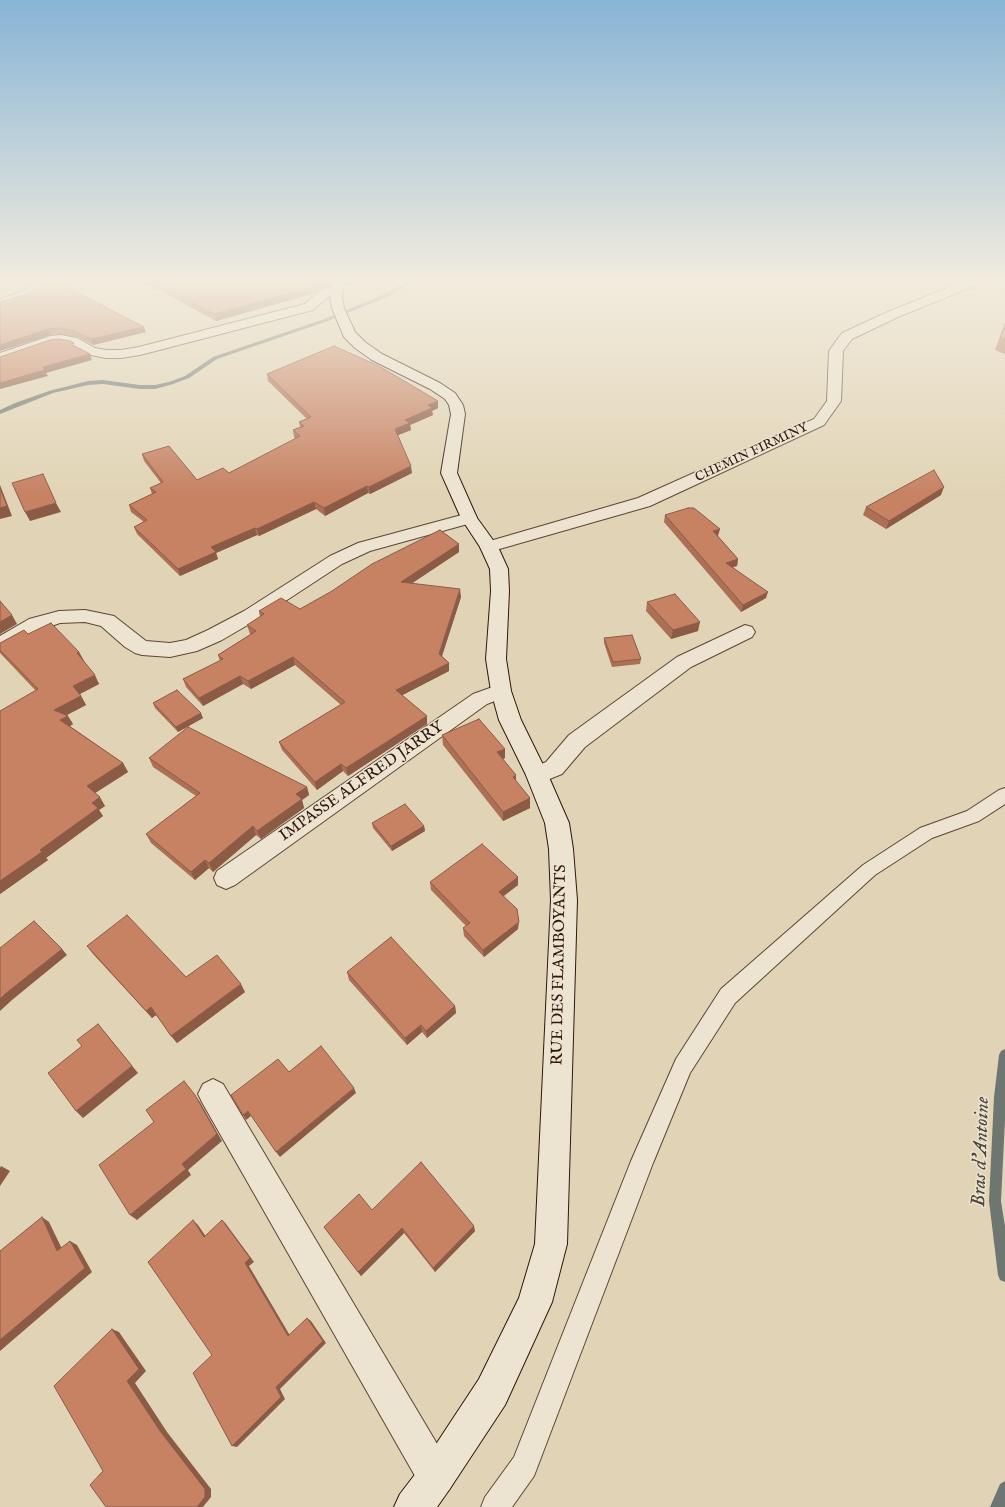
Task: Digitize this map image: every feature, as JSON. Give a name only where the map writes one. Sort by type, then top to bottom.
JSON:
[{"type":"street","points":[[0,358],[16,352]]},
{"type":"street","points":[[98,352],[121,354],[132,352]]},
{"type":"street","name":"RUE DES FLAMBOYANTS","points":[[370,352],[435,386],[450,396],[456,405],[458,414],[449,473],[469,518],[489,547],[499,569],[500,591],[496,659],[501,691],[510,720],[537,775],[557,823],[561,849],[564,900],[551,1244],[535,1302],[492,1392],[436,1477],[413,1507]]},
{"type":"street","name":"CHEMIN FIRMINY","points":[[489,547],[644,502],[819,422],[834,401],[836,352]]},
{"type":"street","points":[[0,645],[36,624],[59,617],[85,616],[107,621],[132,642],[142,648],[170,650],[190,646],[215,635],[245,618],[336,560],[364,547],[469,518]]},
{"type":"street","points":[[537,775],[554,768],[577,741],[684,662],[745,632]]},
{"type":"street","name":"IMPASSE ALFRED JARRY","points":[[226,878],[480,699],[501,691]]},
{"type":"street","points":[[213,1094],[436,1477]]},
{"type":"lane","points":[[495,1507],[524,1466],[642,1161],[683,1066],[728,996],[869,870],[926,833],[973,816],[1005,796]]},
{"type":"building","points":[[14,352],[87,352],[90,354],[43,367],[45,370],[0,383],[0,357]]},
{"type":"building","points":[[319,352],[348,352],[379,366],[438,401],[428,405],[432,408],[405,420],[410,423],[395,429],[411,466],[324,508],[314,502],[257,529],[255,528],[211,547],[216,552],[178,569],[134,527],[147,520],[129,505],[156,492],[150,488],[163,482],[142,454],[169,446],[197,480],[223,468],[229,473],[300,436],[293,430],[304,426],[299,422],[311,417],[267,374]]},
{"type":"building","points":[[934,470],[944,487],[889,521],[866,507]]},
{"type":"building","points":[[43,474],[56,503],[25,512],[12,483]]},
{"type":"building","points":[[0,488],[7,506],[0,508]]},
{"type":"building","points":[[688,508],[694,508],[720,529],[713,531],[738,559],[726,563],[768,592],[743,605],[665,515]]},
{"type":"building","points":[[440,530],[459,544],[401,582],[460,589],[439,654],[449,663],[396,690],[427,716],[346,768],[341,764],[315,782],[279,742],[345,702],[293,657],[248,681],[240,676],[199,698],[183,679],[223,659],[218,655],[256,631],[247,625],[264,614],[259,611],[281,598],[300,609],[332,591],[372,564]]},
{"type":"building","points":[[675,594],[700,622],[673,630],[647,602]]},
{"type":"building","points":[[0,601],[12,615],[0,622]]},
{"type":"building","points":[[51,623],[79,652],[77,653],[95,675],[73,686],[81,696],[54,710],[68,716],[60,720],[123,763],[87,786],[100,797],[92,803],[98,808],[40,850],[42,852],[0,881],[0,711],[38,689],[0,650],[0,643],[24,630],[28,634]]},
{"type":"building","points":[[632,635],[641,659],[613,662],[604,638]]},
{"type":"building","points":[[177,690],[201,713],[176,727],[153,703]]},
{"type":"building","points":[[479,719],[505,749],[497,752],[516,775],[513,777],[530,798],[503,812],[442,735]]},
{"type":"building","points":[[188,727],[307,787],[296,794],[302,799],[257,831],[253,826],[209,863],[205,860],[191,872],[146,834],[200,793],[149,758]]},
{"type":"building","points":[[405,804],[424,826],[391,846],[372,823]]},
{"type":"building","points":[[482,844],[518,877],[499,892],[517,909],[519,922],[483,950],[463,928],[470,923],[430,882]]},
{"type":"building","points":[[127,915],[186,977],[217,955],[241,984],[171,1036],[151,1007],[146,1011],[87,946]]},
{"type":"building","points":[[34,921],[62,949],[0,999],[0,948]]},
{"type":"building","points":[[391,937],[455,1006],[426,1031],[421,1025],[405,1038],[347,972]]},
{"type":"building","points":[[98,1024],[132,1066],[76,1111],[48,1073],[82,1046],[77,1040]]},
{"type":"building","points":[[321,1046],[354,1088],[276,1152],[248,1111],[243,1115],[231,1095],[278,1059],[289,1072]]},
{"type":"building","points":[[184,1081],[195,1095],[217,1134],[182,1164],[186,1169],[130,1215],[99,1165],[154,1122],[146,1110]]},
{"type":"building","points":[[421,1162],[474,1226],[433,1268],[402,1228],[358,1272],[324,1227],[359,1194],[372,1210]]},
{"type":"building","points":[[42,1217],[57,1251],[70,1241],[85,1268],[0,1340],[0,1251]]},
{"type":"building","points":[[193,1220],[204,1237],[222,1220],[250,1258],[245,1263],[288,1336],[307,1318],[323,1341],[276,1387],[281,1397],[232,1446],[193,1373],[212,1355],[148,1262]]},
{"type":"building","points":[[112,1329],[139,1369],[127,1381],[160,1431],[205,1489],[205,1497],[197,1507],[106,1507],[90,1485],[103,1471],[54,1386]]},
{"type":"waterway","points":[[0,412],[17,404],[51,392],[88,383],[103,382],[140,387],[155,387],[171,383],[187,377],[215,358],[232,352]]},
{"type":"waterway","name":"Bras d'Antoine","points":[[1005,1055],[1000,1097],[995,1201],[1005,1275]]},
{"type":"waterway","name":"Bras d'Antoine","points":[[998,1507],[1005,1489]]}]
